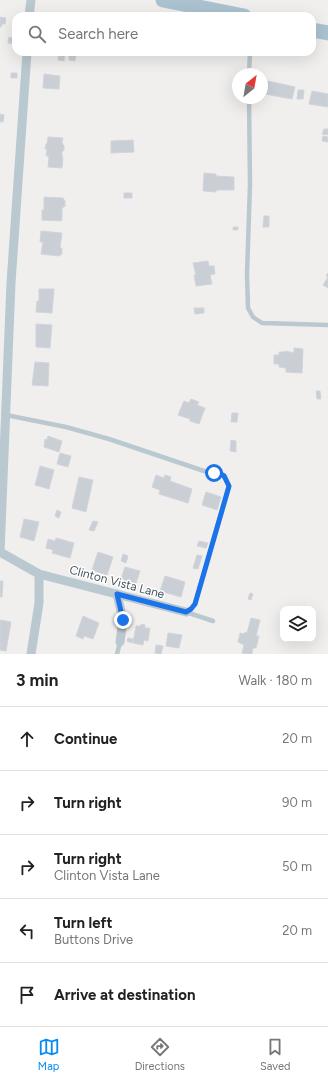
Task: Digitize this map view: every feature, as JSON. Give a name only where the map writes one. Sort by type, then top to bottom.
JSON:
[{"type":"main road","points":[[164,0],[224,12]]},
{"type":"main road","points":[[316,31],[328,33]]},
{"type":"street","points":[[29,12],[30,0]]},
{"type":"street","points":[[0,552],[11,283],[27,56]]},
{"type":"street","name":"Clinton Vista Lane","points":[[0,552],[39,574],[186,612]]},
{"type":"street","points":[[31,654],[39,603],[39,574]]},
{"type":"street","points":[[117,594],[123,620],[120,642]]},
{"type":"lane","points":[[249,68],[250,56]]},
{"type":"lane","points":[[249,104],[250,184],[247,274],[248,308],[253,316],[262,323],[328,325]]},
{"type":"lane","points":[[6,416],[66,427],[109,439],[204,471],[219,473],[224,476],[229,486],[195,604],[186,612]]},
{"type":"lane","points":[[186,612],[213,621]]},
{"type":"lane","points":[[117,654],[120,642]]},
{"type":"building","points":[[0,17],[6,18],[5,24],[2,24],[1,27],[0,27]]},
{"type":"building","points":[[9,37],[12,38],[12,44],[8,43]]},
{"type":"building","points":[[58,56],[65,56],[64,61],[58,60]]},
{"type":"building","points":[[69,56],[76,56],[75,61],[69,60]]},
{"type":"building","points":[[11,73],[17,73],[17,78],[11,78]]},
{"type":"building","points":[[44,74],[60,76],[59,89],[43,88]]},
{"type":"building","points":[[268,81],[295,87],[292,99],[268,95]]},
{"type":"building","points":[[298,90],[304,90],[303,99],[297,99]]},
{"type":"building","points":[[312,91],[328,94],[328,107],[309,104]]},
{"type":"building","points":[[0,114],[4,115],[3,122],[0,122]]},
{"type":"building","points":[[324,129],[328,129],[328,135],[322,134]]},
{"type":"building","points":[[323,136],[328,137],[328,142],[322,141]]},
{"type":"building","points":[[48,137],[63,138],[62,143],[64,150],[62,152],[62,168],[48,167],[49,156],[46,156],[47,149],[45,149]]},
{"type":"building","points":[[133,140],[134,152],[111,153],[111,141]]},
{"type":"building","points":[[204,173],[216,174],[216,176],[234,177],[234,190],[216,190],[216,192],[203,191]]},
{"type":"building","points":[[124,193],[132,193],[132,198],[124,198]]},
{"type":"building","points":[[44,197],[63,198],[65,201],[65,206],[62,208],[61,221],[42,220]]},
{"type":"building","points":[[264,216],[269,216],[269,227],[263,227]]},
{"type":"building","points":[[233,227],[238,227],[238,230],[233,230]]},
{"type":"building","points":[[41,231],[62,233],[60,248],[62,248],[62,254],[59,256],[41,254],[43,242],[40,242]]},
{"type":"building","points":[[208,261],[209,266],[214,266],[215,274],[210,275],[212,284],[196,286],[194,275],[196,275],[193,263]]},
{"type":"building","points":[[328,277],[328,288],[323,285]]},
{"type":"building","points":[[39,289],[54,289],[52,313],[36,312],[37,301],[39,301]]},
{"type":"building","points":[[194,308],[204,308],[204,313],[195,314]]},
{"type":"building","points":[[36,324],[52,325],[50,348],[36,347]]},
{"type":"building","points":[[294,348],[303,349],[302,373],[286,372],[286,368],[279,367],[279,364],[274,364],[274,355],[279,355],[279,352],[285,351],[294,353]]},
{"type":"building","points":[[35,362],[49,363],[48,386],[32,385]]},
{"type":"building","points":[[316,391],[320,391],[321,399],[317,399]]},
{"type":"building","points":[[191,399],[199,402],[197,405],[205,408],[199,424],[178,415],[184,401],[189,403]]},
{"type":"building","points":[[232,413],[238,413],[237,422],[231,422]]},
{"type":"building","points":[[48,436],[62,441],[59,452],[44,447],[45,439],[47,440]]},
{"type":"building","points":[[231,440],[236,441],[236,452],[230,451]]},
{"type":"building","points":[[60,453],[71,456],[68,467],[57,464]]},
{"type":"building","points":[[40,466],[54,470],[49,489],[35,485]]},
{"type":"building","points":[[156,475],[164,478],[165,475],[171,477],[170,481],[192,489],[188,503],[159,494],[160,490],[152,487]]},
{"type":"building","points":[[79,477],[93,480],[86,512],[72,508]]},
{"type":"building","points":[[206,492],[221,497],[217,510],[202,505]]},
{"type":"building","points":[[57,510],[61,512],[59,518],[55,516]]},
{"type":"building","points":[[24,519],[39,522],[34,541],[20,537]]},
{"type":"building","points":[[93,521],[98,522],[94,531],[89,530]]},
{"type":"building","points":[[56,538],[74,543],[70,558],[52,553],[53,550],[46,548],[48,539],[55,541]]},
{"type":"building","points":[[199,541],[208,543],[206,548],[197,546]]},
{"type":"building","points":[[98,552],[113,557],[107,575],[92,570]]},
{"type":"building","points":[[123,554],[128,556],[126,563],[121,561]]},
{"type":"building","points":[[197,555],[202,556],[198,569],[193,568]]},
{"type":"building","points":[[125,567],[140,571],[136,583],[121,579]]},
{"type":"building","points":[[165,576],[185,582],[181,597],[160,591]]},
{"type":"building","points":[[0,581],[3,581],[2,597],[0,597]]},
{"type":"building","points":[[250,593],[253,594],[251,600],[248,599]]},
{"type":"building","points":[[83,616],[99,623],[93,639],[84,636],[83,639],[76,636]]},
{"type":"building","points":[[251,618],[260,620],[256,636],[259,636],[256,648],[253,648],[252,654],[242,653],[244,645],[238,642],[240,633],[247,633]]},
{"type":"building","points":[[0,620],[11,622],[6,651],[0,650]]},
{"type":"building","points":[[141,624],[145,625],[145,628],[150,628],[148,641],[144,640],[143,645],[133,643],[136,626],[141,626]]},
{"type":"building","points":[[168,633],[182,635],[179,648],[166,646]]},
{"type":"building","points":[[128,638],[133,639],[132,643],[127,641]]},
{"type":"building","points":[[156,645],[163,646],[161,654],[155,653]]},
{"type":"route","points":[[123,620],[117,594],[186,612],[195,604],[229,486],[224,476],[219,473],[214,473]]}]
